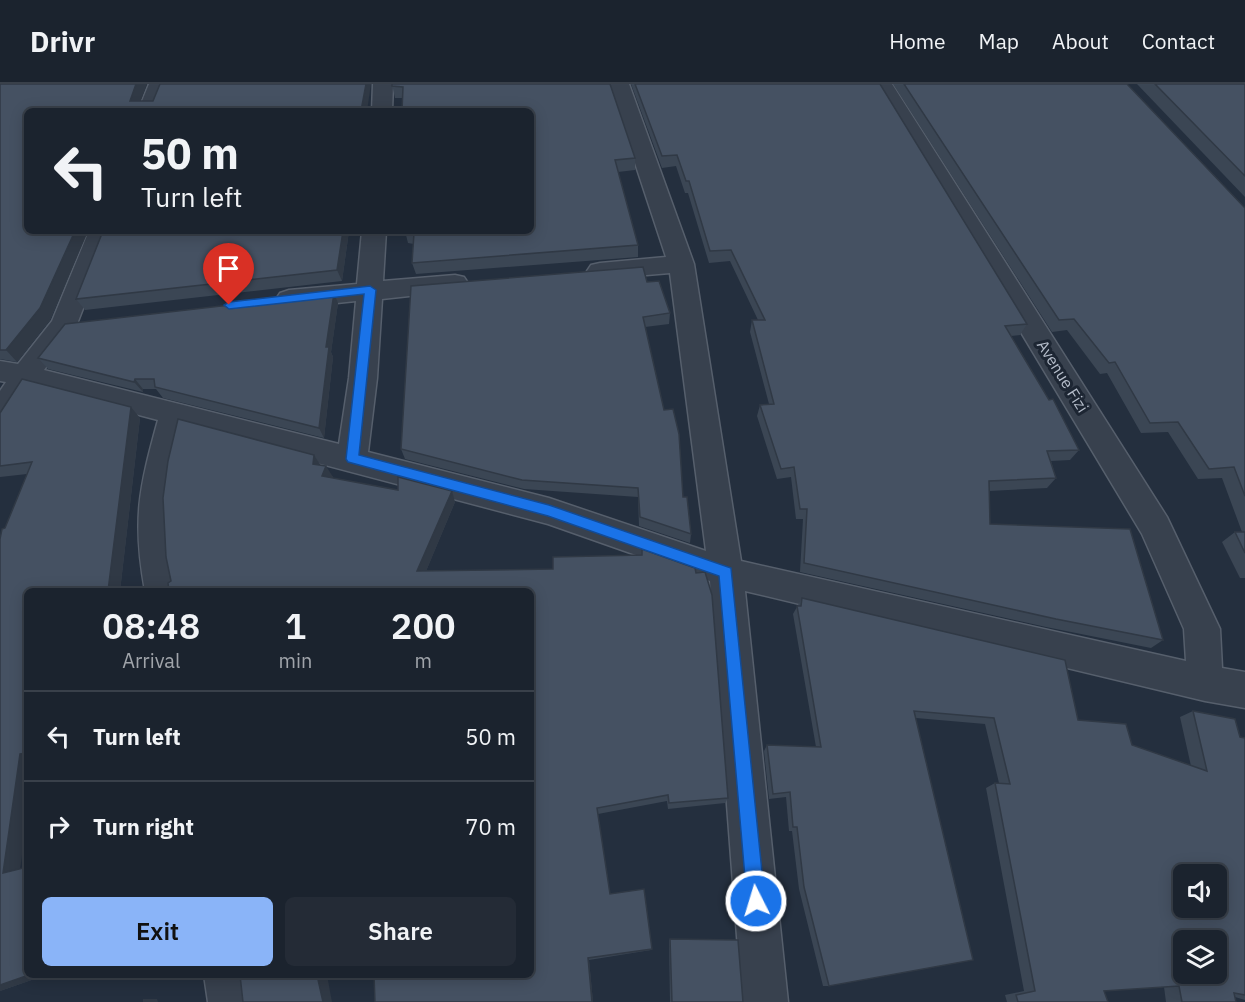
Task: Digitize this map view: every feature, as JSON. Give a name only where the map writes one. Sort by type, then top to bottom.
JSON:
[{"type":"street","points":[[149,108],[159,84]]},
{"type":"street","points":[[382,108],[383,84]]},
{"type":"street","points":[[619,84],[681,264],[726,572],[765,1002]]},
{"type":"street","name":"Avenue Fizi","points":[[882,84],[1155,527],[1202,629],[1205,683]]},
{"type":"street","points":[[0,414],[12,373],[76,322],[100,234]]},
{"type":"street","points":[[352,459],[374,234]]},
{"type":"street","points":[[576,273],[681,264]]},
{"type":"street","points":[[264,301],[483,281]]},
{"type":"street","points":[[12,373],[549,511],[726,572],[1205,683],[1245,690]]},
{"type":"street","points":[[161,588],[154,548],[153,511],[174,414]]},
{"type":"street","points":[[227,978],[231,1002]]},
{"type":"building","points":[[0,84],[136,84],[130,101],[153,101],[160,84],[366,84],[362,108],[24,108],[24,234],[74,234],[40,308],[6,350],[0,350]]},
{"type":"building","points":[[392,84],[610,84],[635,158],[615,160],[638,245],[412,263],[414,234],[534,234],[534,108],[402,108],[403,87],[392,86]]},
{"type":"building","points":[[635,84],[880,84],[1027,324],[1005,326],[1049,400],[1053,399],[1079,450],[1047,451],[1056,478],[989,481],[990,524],[1130,529],[1163,640],[1056,619],[804,563],[807,509],[800,509],[794,467],[781,469],[760,405],[774,404],[752,320],[765,320],[731,250],[710,251],[689,181],[686,181],[677,155],[662,156]]},
{"type":"building","points":[[904,84],[1127,84],[1245,208],[1245,496],[1234,467],[1209,469],[1178,422],[1150,423],[1115,362],[1109,363],[1074,319],[1059,320]]},
{"type":"building","points":[[1155,84],[1245,84],[1245,176]]},
{"type":"building","points":[[102,234],[343,234],[337,270],[76,299]]},
{"type":"building","points":[[643,267],[647,282],[659,281],[670,313],[643,317],[664,410],[673,409],[679,434],[683,497],[687,497],[691,534],[640,517],[638,488],[522,480],[401,449],[411,286]]},
{"type":"building","points":[[334,293],[326,347],[329,347],[319,428],[155,387],[154,379],[135,379],[134,382],[38,358],[65,324]]},
{"type":"building","points":[[22,379],[131,407],[108,588],[24,588],[24,753],[20,754],[3,873],[24,868],[24,977],[0,985],[0,539],[2,529],[5,528],[32,462],[0,466],[0,413]]},
{"type":"building","points":[[178,419],[314,455],[313,464],[326,466],[322,476],[398,490],[398,477],[452,491],[417,571],[553,569],[553,557],[642,555],[642,549],[695,568],[696,573],[705,572],[712,595],[728,798],[669,803],[668,795],[597,808],[610,894],[644,889],[652,949],[588,958],[592,1002],[375,1002],[374,978],[534,978],[534,588],[169,588],[168,583],[171,581],[166,557],[163,498],[168,461]]},
{"type":"building","points":[[1235,532],[1245,532],[1245,553]]},
{"type":"building","points":[[802,598],[1065,660],[1078,720],[1126,724],[1132,745],[1207,771],[1193,711],[1235,719],[1240,737],[1245,738],[1245,995],[1234,993],[1236,1002],[1182,1002],[1179,986],[1104,991],[1108,1002],[1018,1002],[1016,995],[1035,991],[995,783],[1010,784],[994,718],[914,711],[973,960],[829,986],[804,887],[797,827],[793,827],[790,792],[773,794],[767,745],[821,747],[797,606],[801,606]]},
{"type":"building","points":[[670,939],[738,940],[743,1002],[672,1002]]},
{"type":"building","points":[[240,978],[318,978],[323,1002],[243,1002]]},
{"type":"route","points":[[229,305],[370,290],[363,378],[352,459],[549,511],[726,572],[756,901]]}]
